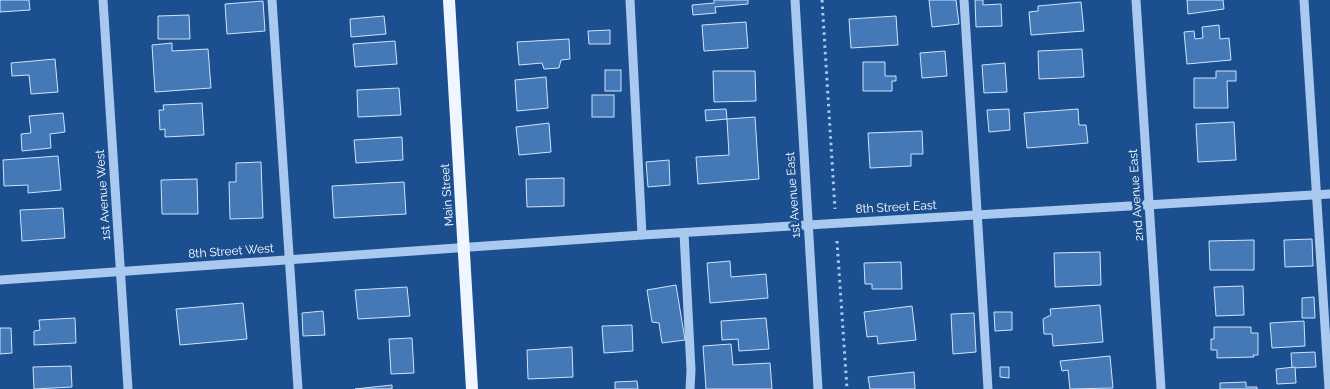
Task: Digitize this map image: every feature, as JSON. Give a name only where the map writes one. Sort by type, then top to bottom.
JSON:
[{"type":"main road","name":"Main Street","points":[[449,0],[472,389]]},
{"type":"street","name":"1st Avenue West","points":[[102,0],[128,389]]},
{"type":"street","points":[[272,0],[298,389]]},
{"type":"street","points":[[630,0],[642,235]]},
{"type":"street","name":"1st Avenue East","points":[[795,0],[818,389]]},
{"type":"street","points":[[964,0],[988,389]]},
{"type":"street","name":"2nd Avenue East","points":[[1136,0],[1160,389]]},
{"type":"street","points":[[1304,0],[1329,389]]},
{"type":"street","name":"8th Street East","points":[[464,247],[1330,194]]},
{"type":"street","points":[[684,233],[691,370],[690,389]]},
{"type":"street","name":"8th Street West","points":[[0,280],[464,247]]},
{"type":"path","points":[[822,0],[835,210]]},
{"type":"path","points":[[837,241],[846,389]]},
{"type":"building","points":[[0,0],[29,0],[30,10],[0,12]]},
{"type":"building","points":[[714,0],[748,0],[748,4],[715,7],[716,13],[693,15],[692,5],[714,3]]},
{"type":"building","points":[[929,0],[956,0],[959,24],[932,27]]},
{"type":"building","points":[[975,0],[983,0],[983,5],[1001,4],[1002,26],[976,27]]},
{"type":"building","points":[[1187,0],[1223,0],[1224,9],[1188,14]]},
{"type":"building","points":[[263,1],[265,31],[227,34],[225,4]]},
{"type":"building","points":[[1081,2],[1084,31],[1031,35],[1029,12],[1038,11],[1038,6]]},
{"type":"building","points":[[189,15],[190,39],[158,39],[158,16]]},
{"type":"building","points":[[384,16],[386,34],[351,37],[350,19]]},
{"type":"building","points":[[896,16],[898,45],[851,48],[849,19]]},
{"type":"building","points":[[746,22],[748,48],[704,51],[702,25]]},
{"type":"building","points":[[1219,25],[1220,39],[1229,38],[1231,60],[1187,64],[1184,32],[1194,31],[1195,39],[1203,38],[1202,27]]},
{"type":"building","points":[[610,30],[610,44],[589,44],[588,31]]},
{"type":"building","points":[[569,39],[570,59],[561,60],[559,68],[544,69],[542,63],[519,65],[517,42]]},
{"type":"building","points":[[395,41],[397,64],[355,67],[353,44]]},
{"type":"building","points":[[172,43],[172,51],[208,49],[211,88],[155,92],[152,45]]},
{"type":"building","points":[[1082,49],[1084,77],[1039,79],[1038,51]]},
{"type":"building","points":[[945,51],[947,76],[922,78],[920,53]]},
{"type":"building","points":[[55,59],[58,92],[31,94],[29,75],[12,76],[11,63]]},
{"type":"building","points":[[863,62],[885,62],[885,76],[896,76],[896,81],[892,81],[892,91],[863,91]]},
{"type":"building","points":[[1005,63],[1007,92],[984,93],[982,65]]},
{"type":"building","points":[[605,70],[621,70],[621,91],[605,91]]},
{"type":"building","points":[[713,71],[755,71],[756,101],[714,102]]},
{"type":"building","points":[[1216,71],[1236,71],[1236,81],[1227,81],[1228,108],[1194,108],[1194,78],[1216,78]]},
{"type":"building","points":[[546,77],[548,108],[517,111],[515,80]]},
{"type":"building","points":[[399,88],[401,115],[358,117],[357,90]]},
{"type":"building","points":[[592,95],[614,95],[614,117],[592,117]]},
{"type":"building","points":[[202,103],[204,135],[165,137],[165,129],[160,130],[159,110],[164,110],[163,105]]},
{"type":"building","points":[[726,109],[727,119],[706,121],[705,110]]},
{"type":"building","points":[[1009,109],[1010,130],[989,132],[987,110]]},
{"type":"building","points":[[1078,109],[1079,125],[1086,125],[1088,143],[1027,148],[1024,113]]},
{"type":"building","points":[[63,113],[65,132],[50,134],[51,148],[22,151],[21,134],[31,133],[29,116]]},
{"type":"building","points":[[755,117],[759,179],[698,184],[696,157],[729,155],[727,119]]},
{"type":"building","points":[[1234,122],[1236,160],[1198,162],[1196,124]]},
{"type":"building","points":[[549,123],[551,152],[519,155],[516,127]]},
{"type":"building","points":[[922,131],[923,154],[911,154],[911,166],[870,168],[868,133]]},
{"type":"building","points":[[402,137],[403,160],[356,163],[354,140]]},
{"type":"building","points":[[58,156],[61,190],[28,193],[28,185],[4,186],[3,160]]},
{"type":"building","points":[[669,160],[670,185],[648,187],[646,162]]},
{"type":"building","points":[[261,162],[263,218],[230,219],[229,182],[236,182],[236,163]]},
{"type":"building","points":[[564,178],[564,206],[527,207],[526,179]]},
{"type":"building","points":[[197,179],[198,214],[162,214],[161,180]]},
{"type":"building","points":[[404,182],[406,214],[334,218],[332,186]]},
{"type":"building","points":[[63,208],[65,238],[22,241],[20,210]]},
{"type":"building","points":[[1312,239],[1313,266],[1285,267],[1284,240]]},
{"type":"building","points":[[1254,240],[1254,270],[1210,270],[1209,241]]},
{"type":"building","points":[[1100,252],[1101,285],[1055,287],[1054,253]]},
{"type":"building","points":[[730,261],[731,277],[766,274],[768,298],[710,303],[707,263]]},
{"type":"building","points":[[901,262],[902,289],[872,289],[872,284],[865,284],[864,263]]},
{"type":"building","points":[[676,285],[685,340],[662,343],[659,323],[652,322],[647,290]]},
{"type":"building","points":[[1243,286],[1244,315],[1216,316],[1214,287]]},
{"type":"building","points":[[407,287],[410,316],[358,319],[355,290]]},
{"type":"building","points":[[1314,297],[1315,318],[1302,318],[1302,298]]},
{"type":"building","points":[[243,303],[247,339],[180,345],[176,309]]},
{"type":"building","points":[[1100,305],[1103,342],[1053,346],[1052,334],[1044,334],[1043,319],[1051,315],[1050,309]]},
{"type":"building","points":[[912,306],[916,340],[878,344],[877,336],[867,337],[864,312]]},
{"type":"building","points":[[323,311],[325,335],[303,336],[302,313]]},
{"type":"building","points":[[994,312],[1012,312],[1012,330],[995,331]]},
{"type":"building","points":[[974,313],[976,352],[953,354],[951,314]]},
{"type":"building","points":[[75,318],[76,343],[34,345],[34,331],[40,330],[39,320]]},
{"type":"building","points":[[766,318],[769,349],[739,351],[738,339],[722,340],[721,321]]},
{"type":"building","points":[[1304,321],[1305,346],[1272,348],[1270,323]]},
{"type":"building","points":[[632,325],[633,351],[604,353],[602,326]]},
{"type":"building","points":[[1214,327],[1251,327],[1251,333],[1258,333],[1258,355],[1253,355],[1254,357],[1217,358],[1217,350],[1211,350],[1211,339],[1214,339]]},
{"type":"building","points":[[0,328],[11,328],[12,353],[0,354]]},
{"type":"building","points":[[412,338],[414,373],[391,374],[389,339]]},
{"type":"building","points":[[731,344],[733,365],[770,363],[772,389],[706,389],[703,346]]},
{"type":"building","points":[[572,347],[573,377],[528,379],[527,350]]},
{"type":"building","points":[[1315,352],[1316,367],[1292,368],[1291,353]]},
{"type":"building","points":[[1110,356],[1113,388],[1070,389],[1068,370],[1062,371],[1060,361]]},
{"type":"building","points":[[71,366],[72,387],[34,389],[33,367]]},
{"type":"building","points":[[1000,367],[1009,367],[1009,378],[1000,377]]},
{"type":"building","points":[[1295,367],[1296,383],[1277,384],[1276,369]]},
{"type":"building","points":[[914,372],[915,389],[870,389],[868,377]]},
{"type":"building","points":[[637,381],[638,389],[615,389],[615,382]]},
{"type":"building","points":[[1246,382],[1246,387],[1257,387],[1257,389],[1220,389],[1220,383]]},
{"type":"building","points":[[392,385],[392,389],[355,389]]}]
